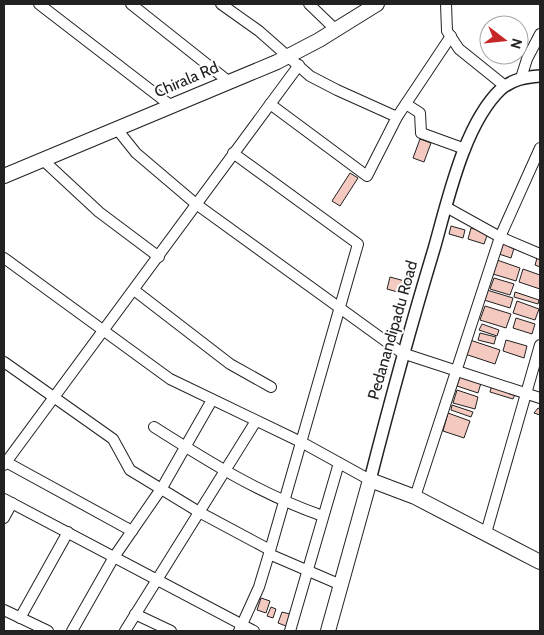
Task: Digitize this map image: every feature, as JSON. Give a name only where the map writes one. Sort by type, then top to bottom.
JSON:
[{"type":"main road","name":"Chirala Rd","points":[[6,172],[43,160],[228,81],[294,60],[377,4]]},
{"type":"main road","points":[[370,480],[415,497],[540,562]]},
{"type":"main road","name":"Pedanandipadu Road","points":[[328,631],[370,480]]},
{"type":"street","points":[[40,4],[170,105]]},
{"type":"street","points":[[131,4],[228,81]]},
{"type":"street","points":[[221,4],[294,60],[310,76],[397,117]]},
{"type":"street","points":[[309,4],[336,30]]},
{"type":"street","points":[[446,4],[447,31],[459,49],[505,86]]},
{"type":"street","points":[[521,78],[527,59],[540,34]]},
{"type":"street","points":[[270,104],[367,176],[397,117],[451,36]]},
{"type":"street","points":[[132,531],[5,464],[270,104],[294,60]]},
{"type":"street","name":"Pedanandipadu Road","points":[[370,480],[402,353],[465,148],[485,109],[505,86],[521,78],[540,76]]},
{"type":"street","points":[[406,104],[420,113],[420,130],[424,135],[465,148]]},
{"type":"street","points":[[116,128],[136,153],[196,204],[402,353],[540,398]]},
{"type":"street","points":[[415,497],[500,237],[540,148]]},
{"type":"street","points":[[233,153],[358,244],[285,503],[270,552],[241,628]]},
{"type":"street","points":[[43,160],[99,212],[158,257]]},
{"type":"street","points":[[446,208],[500,237],[540,254]]},
{"type":"street","points":[[4,258],[170,379],[303,443],[370,480]]},
{"type":"street","points":[[134,290],[230,364],[271,387]]},
{"type":"street","points":[[486,534],[540,345]]},
{"type":"street","points":[[4,362],[113,439],[130,470],[270,552],[307,571],[341,585]]},
{"type":"street","points":[[72,631],[114,557],[160,489],[212,400]]},
{"type":"street","points":[[125,631],[256,421]]},
{"type":"street","points":[[154,427],[224,472],[285,503],[323,516]]},
{"type":"street","points":[[290,631],[338,463]]},
{"type":"street","points":[[4,518],[8,501],[156,579],[241,628],[254,631]]},
{"type":"street","points":[[20,618],[68,532]]},
{"type":"street","points":[[4,610],[48,631]]},
{"type":"street","points":[[135,614],[171,631]]},
{"type":"building","points":[[420,139],[431,143],[424,162],[413,158]]},
{"type":"building","points":[[350,173],[358,178],[340,206],[332,201]]},
{"type":"building","points":[[451,226],[465,230],[463,238],[449,234]]},
{"type":"building","points":[[471,228],[488,233],[484,244],[468,239]]},
{"type":"building","points":[[503,242],[515,245],[511,258],[499,254]]},
{"type":"building","points":[[538,255],[540,256],[540,267],[535,265]]},
{"type":"building","points":[[497,260],[520,268],[516,281],[493,274]]},
{"type":"building","points":[[523,269],[540,275],[540,289],[519,282]]},
{"type":"building","points":[[390,277],[412,283],[408,295],[387,289]]},
{"type":"building","points":[[494,278],[514,284],[510,295],[490,289]]},
{"type":"building","points":[[487,290],[513,298],[510,308],[484,300]]},
{"type":"building","points":[[515,292],[539,300],[538,304],[514,297]]},
{"type":"building","points":[[517,301],[539,309],[535,320],[513,313]]},
{"type":"building","points":[[485,306],[511,314],[506,328],[480,320]]},
{"type":"building","points":[[516,318],[535,324],[532,334],[513,328]]},
{"type":"building","points":[[482,324],[499,330],[497,336],[479,330]]},
{"type":"building","points":[[480,333],[496,337],[494,344],[478,340]]},
{"type":"building","points":[[470,340],[500,350],[495,364],[465,354]]},
{"type":"building","points":[[506,340],[527,346],[524,358],[503,351]]},
{"type":"building","points":[[460,376],[481,383],[478,393],[457,386]]},
{"type":"building","points":[[492,385],[516,392],[513,399],[490,392]]},
{"type":"building","points":[[457,390],[478,397],[475,409],[453,403]]},
{"type":"building","points":[[452,405],[473,412],[471,417],[451,410]]},
{"type":"building","points":[[538,408],[540,409],[540,415],[534,413]]},
{"type":"building","points":[[448,413],[470,421],[464,438],[443,431]]},
{"type":"building","points":[[261,598],[270,601],[266,613],[257,610]]},
{"type":"building","points":[[271,607],[276,609],[273,618],[267,616]]},
{"type":"building","points":[[282,612],[290,614],[286,626],[278,623]]}]
